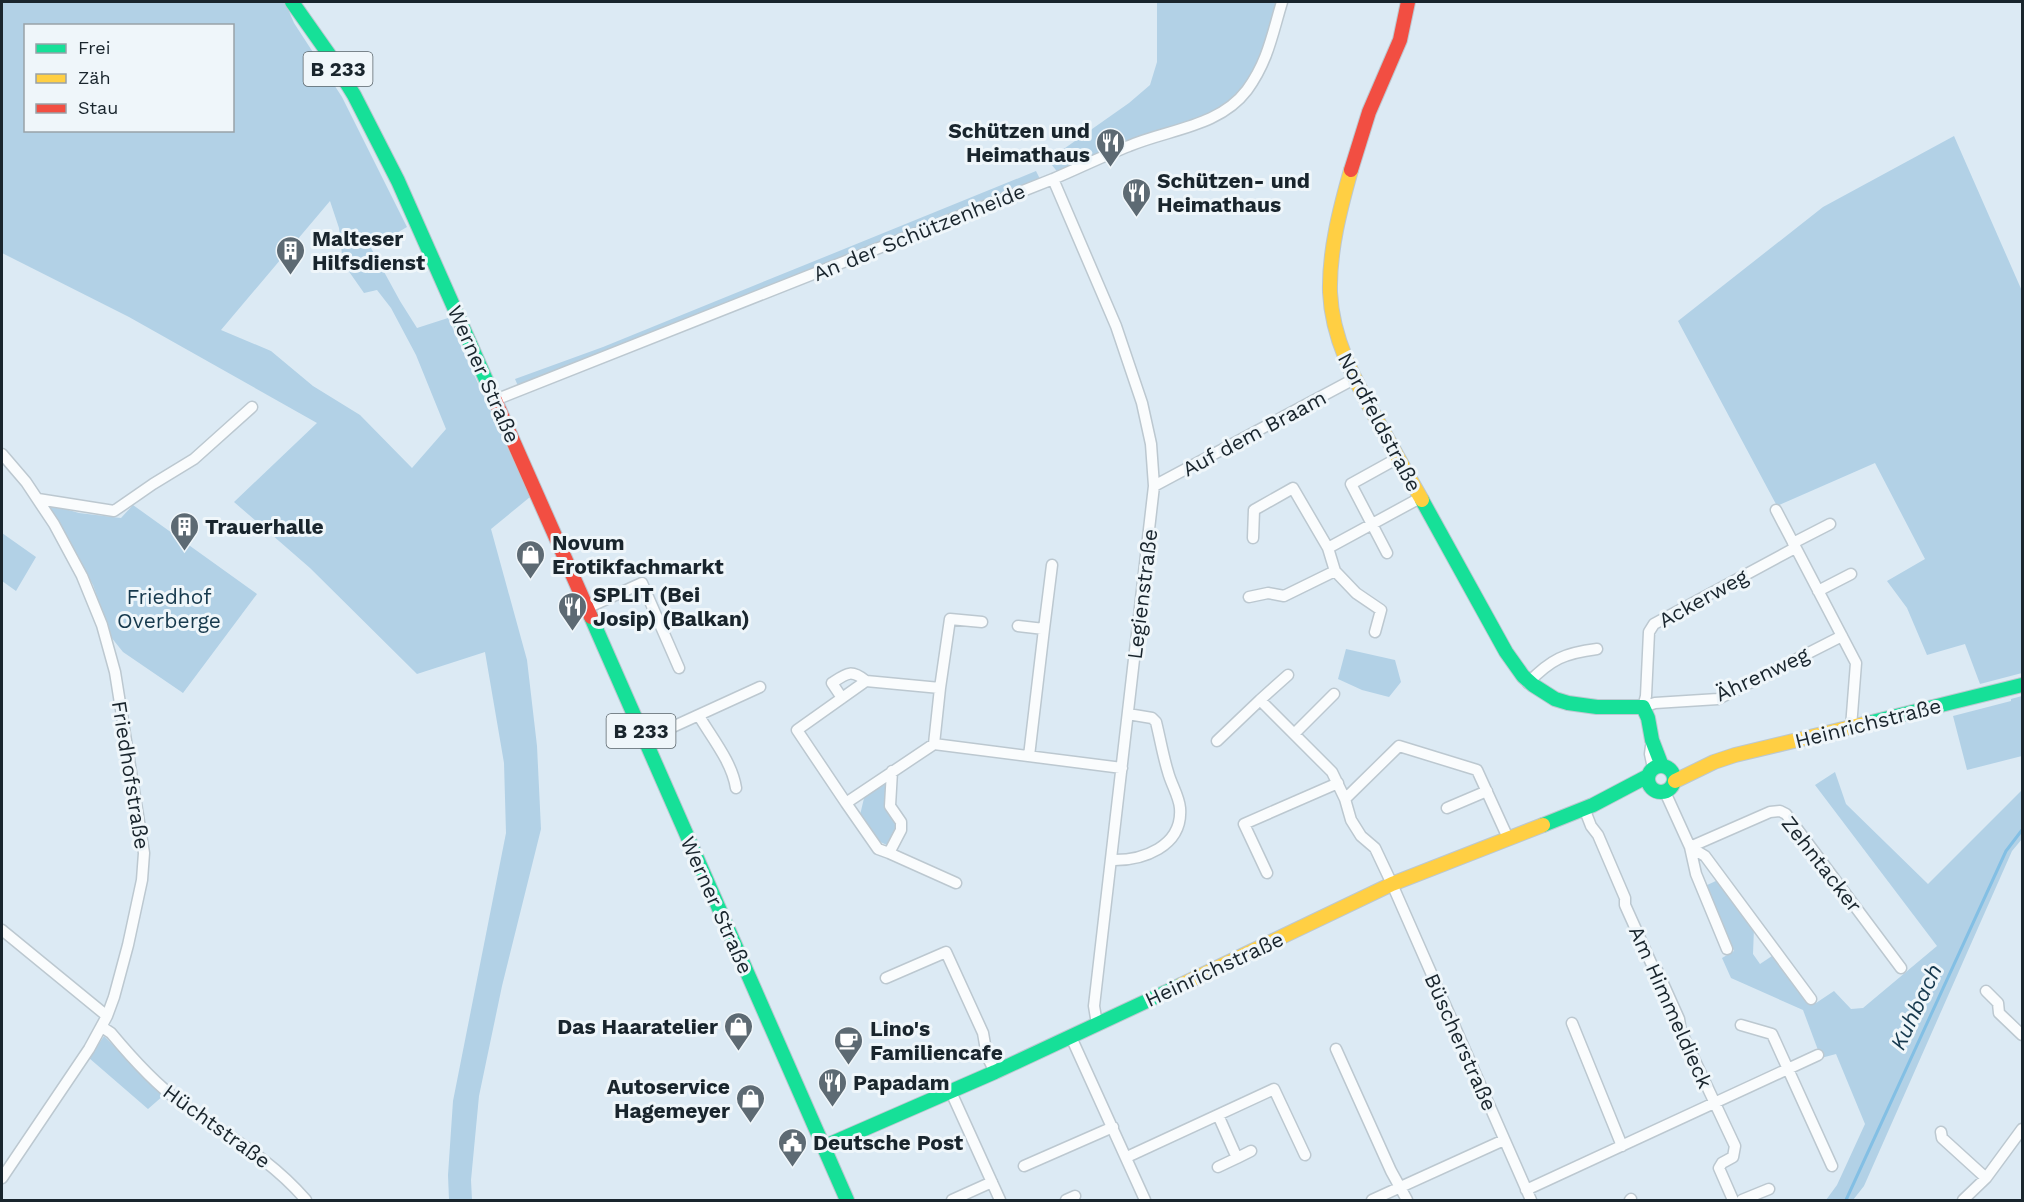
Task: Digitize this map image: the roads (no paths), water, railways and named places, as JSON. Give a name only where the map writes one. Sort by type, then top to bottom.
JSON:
[{"type":"street","name":"Werner Straße","points":[[292,2],[354,95],[411,211],[847,1200]]},
{"type":"street","name":"An der Schützenheide","points":[[495,400],[1053,179],[1131,145],[1193,126],[1214,117],[1246,92],[1267,56],[1282,2]]},
{"type":"street","name":"Nordfeldstraße","points":[[1408,2],[1404,33],[1373,103],[1358,146],[1332,251],[1330,278],[1332,315],[1338,341],[1354,379],[1420,498],[1514,666],[1528,683],[1548,696],[1571,705],[1596,707],[1631,705],[1643,708]]},
{"type":"street","name":"Legienstraße","points":[[1053,179],[1116,326],[1142,403],[1151,444],[1155,486],[1093,1011],[1097,1024]]},
{"type":"street","name":"Auf dem Braam","points":[[1155,486],[1354,379]]},
{"type":"street","points":[[38,499],[114,511],[194,459],[252,406]]},
{"type":"street","name":"Friedhofstraße","points":[[2,454],[38,499],[82,576],[108,641],[144,853],[142,880],[120,977],[104,1022],[2,1178]]},
{"type":"street","points":[[1387,553],[1351,484],[1398,458]]},
{"type":"street","points":[[1253,538],[1254,510],[1293,488],[1328,548],[1335,571],[1356,593],[1381,610],[1375,632]]},
{"type":"street","points":[[1328,548],[1420,498]]},
{"type":"street","points":[[1776,510],[1856,663],[1851,727]]},
{"type":"street","name":"Ackerweg","points":[[1643,708],[1646,696],[1648,632],[1654,624],[1830,524]]},
{"type":"street","points":[[1029,756],[1052,565]]},
{"type":"street","points":[[1248,597],[1269,593],[1284,596],[1335,571]]},
{"type":"street","points":[[1818,591],[1851,574]]},
{"type":"street","points":[[587,609],[642,583],[679,668]]},
{"type":"street","points":[[934,744],[950,619],[981,622]]},
{"type":"street","points":[[1018,626],[1044,629]]},
{"type":"street","name":"Ährenweg","points":[[1643,708],[1655,703],[1718,699],[1842,636]]},
{"type":"street","points":[[1528,683],[1544,666],[1575,652],[1597,649]]},
{"type":"street","points":[[842,698],[832,683],[847,673],[857,674],[866,681],[940,688]]},
{"type":"street","points":[[1218,741],[1288,675]]},
{"type":"street","points":[[866,681],[797,730],[878,849],[956,883]]},
{"type":"street","name":"Heinrichstraße","points":[[823,1147],[1071,1037],[1392,884],[1661,777],[1851,727],[2022,686]]},
{"type":"street","points":[[644,740],[760,687]]},
{"type":"street","points":[[1295,733],[1334,694]]},
{"type":"street","name":"Büscherstraße","points":[[1260,700],[1332,772],[1345,799],[1351,820],[1361,836],[1375,848],[1531,1200]]},
{"type":"street","points":[[1643,708],[1648,718],[1661,777],[1690,848],[1696,874],[1727,949]]},
{"type":"street","points":[[1111,860],[1127,860],[1155,851],[1175,834],[1180,818],[1180,807],[1156,722],[1152,718],[1128,714]]},
{"type":"street","points":[[699,716],[724,758],[735,780],[736,788]]},
{"type":"street","points":[[846,803],[934,744],[1122,768]]},
{"type":"street","points":[[1345,799],[1399,746],[1477,770],[1508,838]]},
{"type":"street","points":[[889,853],[901,830],[901,822],[890,806],[892,771]]},
{"type":"street","points":[[1267,873],[1244,824],[1338,783]]},
{"type":"street","points":[[1447,808],[1487,791]]},
{"type":"street","name":"Am Himmeldieck","points":[[1584,808],[1598,835],[1625,898],[1625,905],[1652,965],[1657,970],[1679,1019],[1681,1031],[1736,1149],[1733,1157],[1722,1163],[1719,1168],[1733,1200]]},
{"type":"street","name":"Zehntacker","points":[[1690,848],[1770,812],[1786,813],[1901,968]]},
{"type":"street","points":[[1690,848],[1705,856],[1811,999]]},
{"type":"street","points":[[1696,874],[1713,867]]},
{"type":"street","name":"Hüchtstraße","points":[[2,930],[104,1022],[111,1033],[160,1085],[258,1155],[288,1180],[306,1200]]},
{"type":"street","points":[[886,978],[946,952],[983,1033],[987,1056],[995,1072]]},
{"type":"street","points":[[1986,991],[1998,1003],[1998,1013],[2022,1035]]},
{"type":"street","points":[[1572,1023],[1622,1146]]},
{"type":"street","points":[[1741,1025],[1772,1034],[1832,1166]]},
{"type":"street","points":[[1071,1037],[1145,1200]]},
{"type":"street","points":[[1336,1049],[1407,1200]]},
{"type":"street","points":[[1526,1190],[1818,1055]]},
{"type":"street","points":[[1126,1157],[1275,1089],[1305,1155]]},
{"type":"street","points":[[951,1092],[1000,1200]]},
{"type":"street","points":[[1218,1115],[1238,1158]]},
{"type":"street","points":[[1024,1166],[1113,1127]]},
{"type":"street","points":[[1963,1200],[1986,1178],[2022,1129]]},
{"type":"street","points":[[1941,1132],[1942,1138],[1986,1178]]},
{"type":"street","points":[[1372,1200],[1504,1140]]},
{"type":"street","points":[[1218,1167],[1251,1151]]},
{"type":"street","points":[[952,1200],[992,1182]]},
{"type":"street","points":[[1742,1200],[1770,1189]]},
{"type":"waterway","name":"Kuhbach","points":[[1846,1200],[2006,851],[2022,830]]},
{"type":"place","name":"Schützen und Heimathaus","points":[[1111,168]]},
{"type":"place","name":"Schützen- und Heimathaus","points":[[1136,218]]},
{"type":"place","name":"Malteser Hilfsdienst","points":[[291,276]]},
{"type":"place","name":"Trauerhalle","points":[[184,552]]},
{"type":"place","name":"Novum Erotikfachmarkt","points":[[531,580]]},
{"type":"place","name":"SPLIT (Bei Josip) (Balkan)","points":[[572,632]]},
{"type":"place","name":"Das Haaratelier","points":[[739,1052]]},
{"type":"place","name":"Lino's Familiencafe","points":[[849,1066]]},
{"type":"place","name":"Papadam","points":[[832,1108]]},
{"type":"place","name":"Autoservice Hagemeyer","points":[[751,1124]]},
{"type":"place","name":"Deutsche Post","points":[[792,1168]]},
{"type":"park label","name":"Friedhof Overberge","points":[[169,608]]}]
